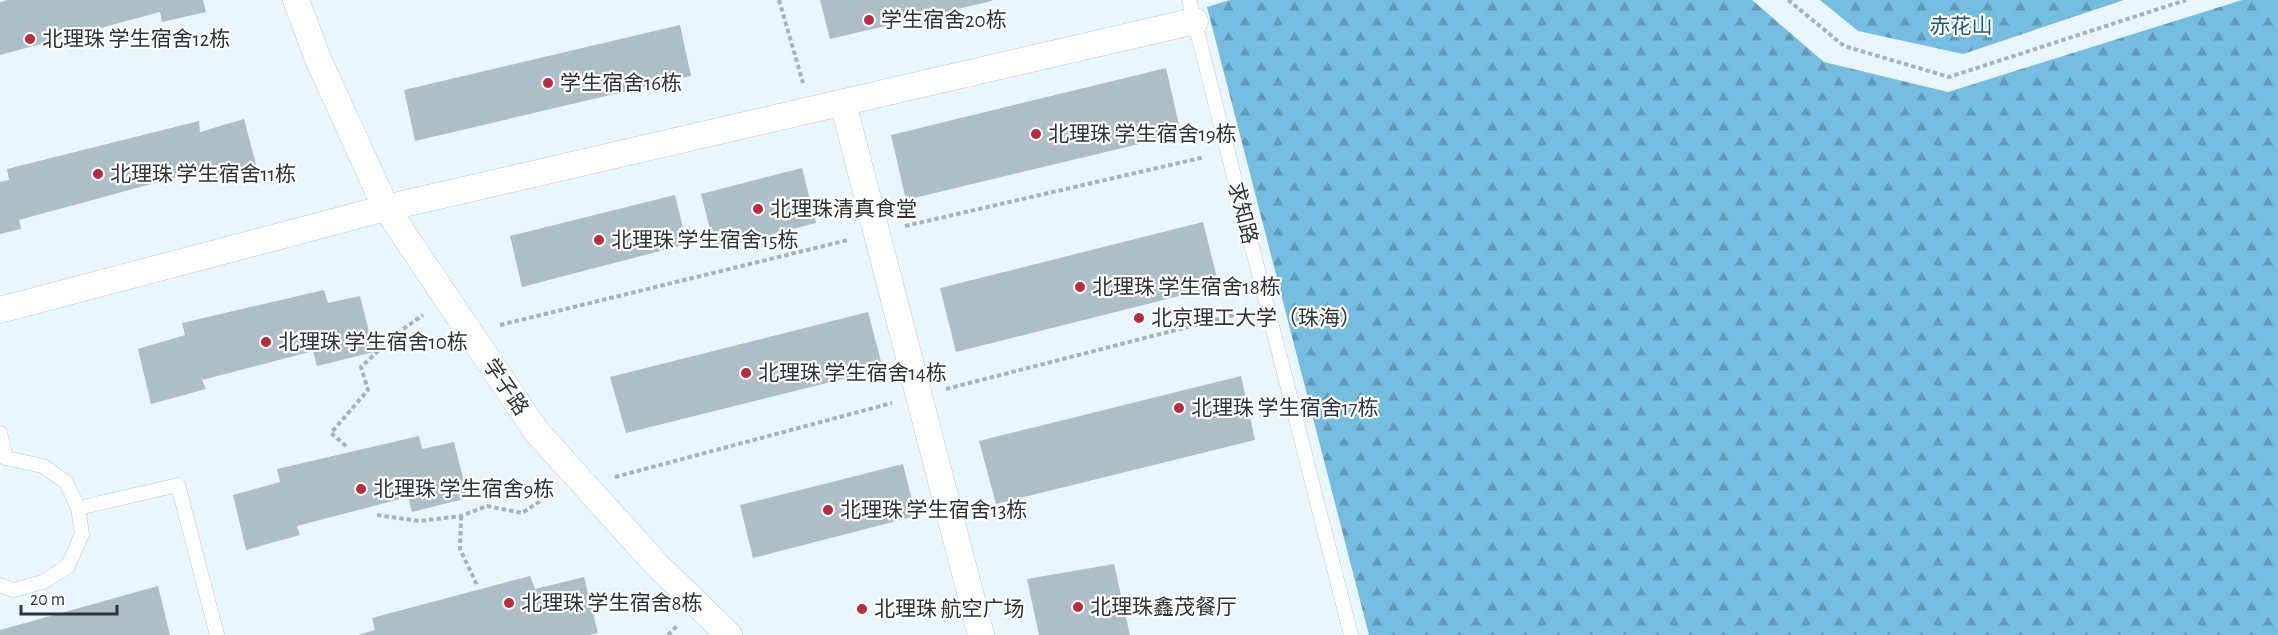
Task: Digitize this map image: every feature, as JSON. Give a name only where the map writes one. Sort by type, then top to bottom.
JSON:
[{"type":"street","name":"学子路","points":[[296,0],[318,59],[386,208],[536,431],[657,565],[729,635]]},
{"type":"street","points":[[0,310],[386,208],[811,110],[1192,10]]},
{"type":"street","points":[[843,102],[981,635]]},
{"type":"lane","name":"求知路","points":[[1192,10],[1351,635]]},
{"type":"lane","points":[[0,433],[3,461],[43,466],[66,482],[78,508],[82,534],[68,566],[43,582],[13,590],[0,585]]},
{"type":"lane","points":[[78,508],[178,485],[217,635]]},
{"type":"path","points":[[779,0],[811,110]]},
{"type":"path","points":[[1788,0],[1844,46],[1948,77],[2186,0]]},
{"type":"path","points":[[470,333],[877,233],[1228,151]]},
{"type":"path","points":[[346,446],[331,433],[368,390],[361,367],[394,335],[447,298]]},
{"type":"path","points":[[377,515],[419,521],[461,516],[487,506],[522,513],[539,502],[568,466]]},
{"type":"path","points":[[461,516],[460,549],[477,585]]},
{"type":"green space","points":[[1230,0],[1752,0],[1824,62],[1948,92],[2242,0],[2278,0],[2278,635],[1369,635],[1207,7]]},
{"type":"green space","name":"赤花山","points":[[1820,0],[2124,0],[1963,54],[1858,31]]},
{"type":"building","name":"北理珠 学生宿舍12栋","points":[[7,0],[203,0],[206,12],[162,22],[160,12],[0,55],[0,2]]},
{"type":"building","name":"学生宿舍20栋","points":[[820,0],[992,0],[992,1],[830,39]]},
{"type":"building","name":"学生宿舍16栋","points":[[680,25],[691,76],[415,141],[404,90]]},
{"type":"building","name":"北理珠 学生宿舍19栋","points":[[1166,68],[1181,134],[906,200],[891,135]]},
{"type":"building","name":"北理珠 学生宿舍11栋","points":[[244,119],[257,168],[213,179],[210,168],[19,220],[21,229],[0,234],[0,182],[9,180],[7,169],[199,121],[200,132]]},
{"type":"building","name":"北理珠清真食堂","points":[[802,168],[816,223],[715,249],[701,194]]},
{"type":"building","name":"北理珠 学生宿舍15栋","points":[[675,195],[687,244],[522,287],[510,236]]},
{"type":"building","name":"北理珠 学生宿舍18栋","points":[[1203,222],[1219,286],[956,352],[940,288]]},
{"type":"building","name":"北理珠 学生宿舍10栋","points":[[324,290],[328,303],[360,296],[374,352],[317,366],[313,351],[202,380],[206,389],[151,404],[138,349],[185,335],[182,323]]},
{"type":"building","name":"北理珠 学生宿舍14栋","points":[[868,312],[883,369],[626,433],[610,377]]},
{"type":"building","name":"北理珠 学生宿舍17栋","points":[[1241,376],[1255,440],[996,504],[979,441]]},
{"type":"building","name":"北理珠 学生宿舍9栋","points":[[419,436],[422,449],[454,442],[468,498],[412,512],[408,497],[297,526],[300,535],[246,550],[233,495],[280,482],[277,469]]},
{"type":"building","name":"北理珠 学生宿舍13栋","points":[[903,464],[916,516],[753,558],[740,505]]},
{"type":"building","name":"北理珠鑫茂餐厅","points":[[1114,564],[1130,635],[1039,635],[1027,579]]},
{"type":"building","name":"北理珠 学生宿舍8栋","points":[[530,576],[535,589],[584,577],[598,633],[589,635],[358,635],[375,630],[372,618]]},
{"type":"building","points":[[158,586],[170,635],[0,635],[0,630]]},
{"type":"place","name":"学生宿舍20栋","points":[[869,20]]},
{"type":"place","name":"北理珠 学生宿舍12栋","points":[[30,39]]},
{"type":"place","name":"学生宿舍16栋","points":[[548,83]]},
{"type":"place","name":"北理珠 学生宿舍19栋","points":[[1036,134]]},
{"type":"place","name":"北理珠 学生宿舍11栋","points":[[98,174]]},
{"type":"place","name":"北理珠清真食堂","points":[[758,209]]},
{"type":"place","name":"北理珠 学生宿舍15栋","points":[[599,240]]},
{"type":"place","name":"北理珠 学生宿舍18栋","points":[[1080,287]]},
{"type":"place","name":"北京理工大学（珠海）","points":[[1139,318]]},
{"type":"place","name":"北理珠 学生宿舍10栋","points":[[266,342]]},
{"type":"place","name":"北理珠 学生宿舍14栋","points":[[746,373]]},
{"type":"place","name":"北理珠 学生宿舍17栋","points":[[1179,408]]},
{"type":"place","name":"北理珠 学生宿舍9栋","points":[[361,489]]},
{"type":"place","name":"北理珠 学生宿舍13栋","points":[[828,510]]},
{"type":"place","name":"北理珠 学生宿舍8栋","points":[[509,603]]},
{"type":"place","name":"北理珠鑫茂餐厅","points":[[1078,607]]},
{"type":"place","name":"北理珠 航空广场","points":[[862,609]]}]
